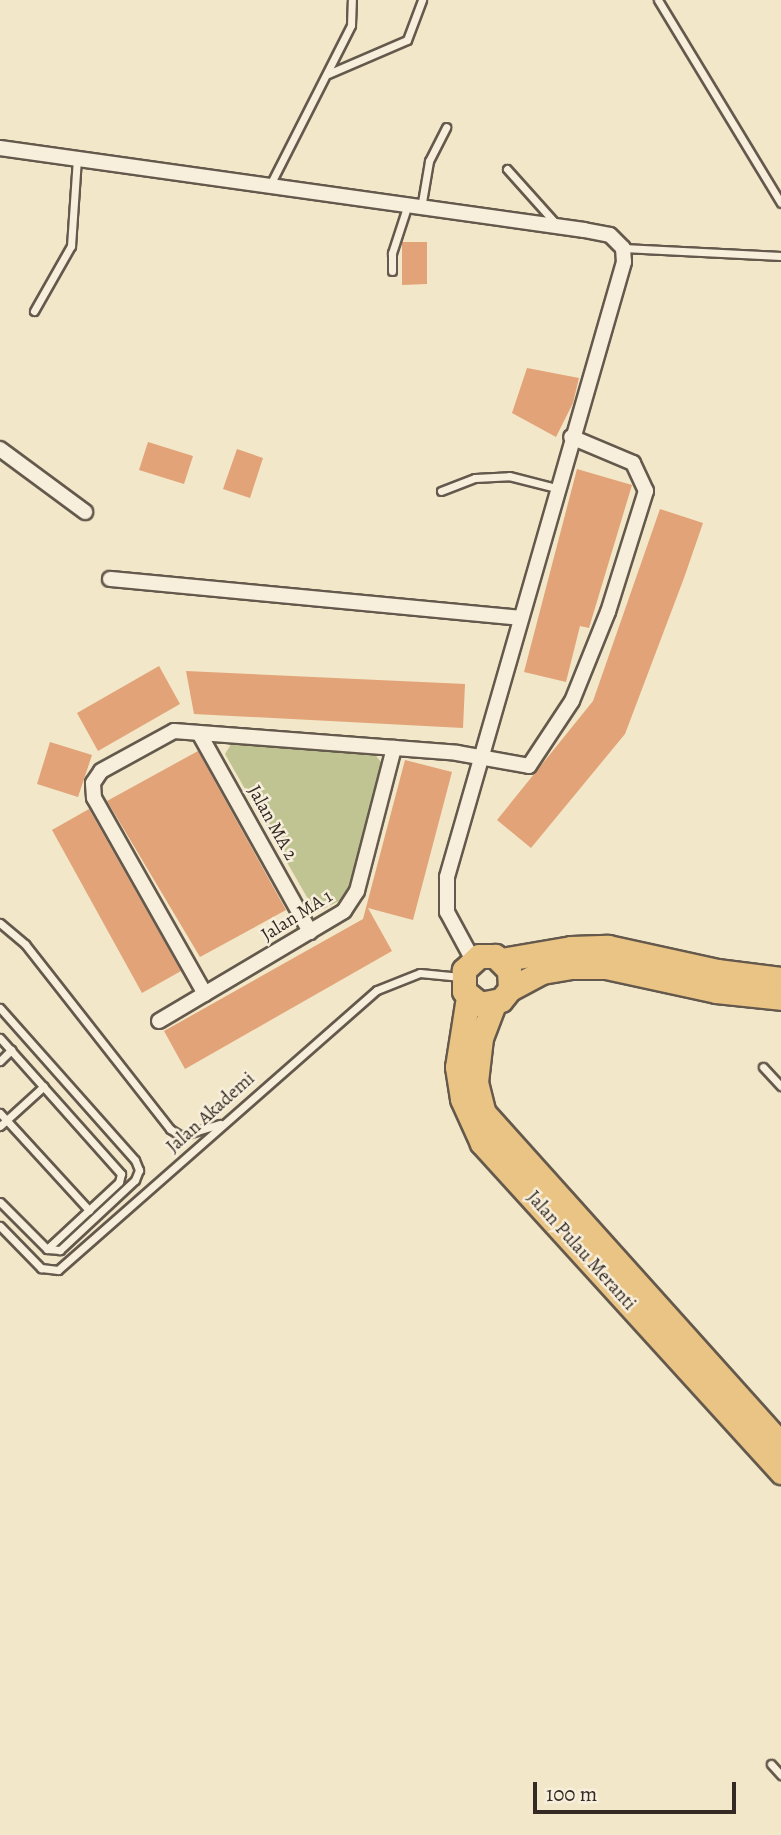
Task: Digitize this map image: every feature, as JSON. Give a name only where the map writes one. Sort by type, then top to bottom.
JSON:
[{"type":"main road","points":[[781,979],[717,971],[608,947],[571,948],[501,960],[487,955],[468,978],[480,1004],[502,996],[541,972],[606,967],[716,991],[781,998]]},
{"type":"main road","points":[[501,960],[511,976],[502,996]]},
{"type":"main road","name":"Jalan Pulau Meranti","points":[[468,978],[457,1067],[462,1099],[482,1143],[781,1472]]},
{"type":"main road","name":"Jalan Pulau Meranti","points":[[502,996],[481,1038],[476,1082],[484,1113],[781,1444]]},
{"type":"street","points":[[0,148],[558,226],[610,235],[623,248],[624,262],[480,755],[446,896],[468,978]]},
{"type":"street","points":[[205,994],[94,798],[93,783],[101,771],[174,731],[480,755],[529,766],[563,720],[608,612],[646,491],[633,463],[571,437]]},
{"type":"street","points":[[0,449],[85,512]]},
{"type":"street","points":[[110,579],[520,618]]},
{"type":"street","name":"Jalan MA 2","points":[[199,733],[310,932]]},
{"type":"street","name":"Jalan MA 1","points":[[159,1021],[344,911],[357,891],[394,748]]},
{"type":"lane","points":[[270,185],[351,25],[352,0]]},
{"type":"lane","points":[[328,74],[407,40],[422,0]]},
{"type":"lane","points":[[660,1],[781,203]]},
{"type":"lane","points":[[392,271],[392,253],[414,207],[429,161],[446,127]]},
{"type":"lane","points":[[34,311],[71,246],[77,158]]},
{"type":"lane","points":[[507,169],[558,226]]},
{"type":"lane","points":[[623,248],[781,256]]},
{"type":"lane","points":[[441,491],[475,478],[509,476],[556,488]]},
{"type":"lane","points":[[0,923],[25,944],[170,1129],[181,1136],[224,1122]]},
{"type":"lane","name":"Jalan Akademi","points":[[0,1226],[41,1268],[58,1270],[377,990],[420,973],[468,978]]},
{"type":"lane","points":[[0,1009],[135,1160],[139,1170],[135,1180],[60,1250],[47,1249],[0,1202]]},
{"type":"lane","points":[[0,1038],[121,1174],[119,1182],[47,1249]]},
{"type":"lane","points":[[0,1060],[11,1051]]},
{"type":"lane","points":[[763,1068],[781,1086]]},
{"type":"lane","points":[[0,1126],[44,1086]]},
{"type":"lane","points":[[0,1113],[89,1210]]},
{"type":"lane","points":[[771,1764],[781,1775]]},
{"type":"green space","points":[[233,741],[372,751],[382,763],[347,897],[323,909],[312,906],[225,754]]},
{"type":"building","points":[[402,242],[427,242],[427,284],[402,285]]},
{"type":"building","points":[[527,368],[579,378],[573,403],[556,437],[512,413]]},
{"type":"building","points":[[148,442],[193,456],[184,484],[139,470]]},
{"type":"building","points":[[237,449],[263,458],[250,498],[223,489]]},
{"type":"building","points":[[577,469],[632,485],[589,628],[580,626],[566,682],[524,672]]},
{"type":"building","points":[[660,509],[703,523],[625,734],[531,848],[497,820],[593,701]]},
{"type":"building","points":[[159,666],[180,704],[98,751],[77,713]]},
{"type":"building","points":[[186,671],[465,684],[463,728],[194,714]]},
{"type":"building","points":[[50,742],[92,755],[78,797],[37,784]]},
{"type":"building","points":[[198,751],[286,910],[200,957],[107,801]]},
{"type":"building","points":[[405,760],[452,772],[413,920],[368,908],[392,951],[185,1069],[164,1031],[363,919]]},
{"type":"building","points":[[89,809],[181,971],[142,993],[52,830]]}]
